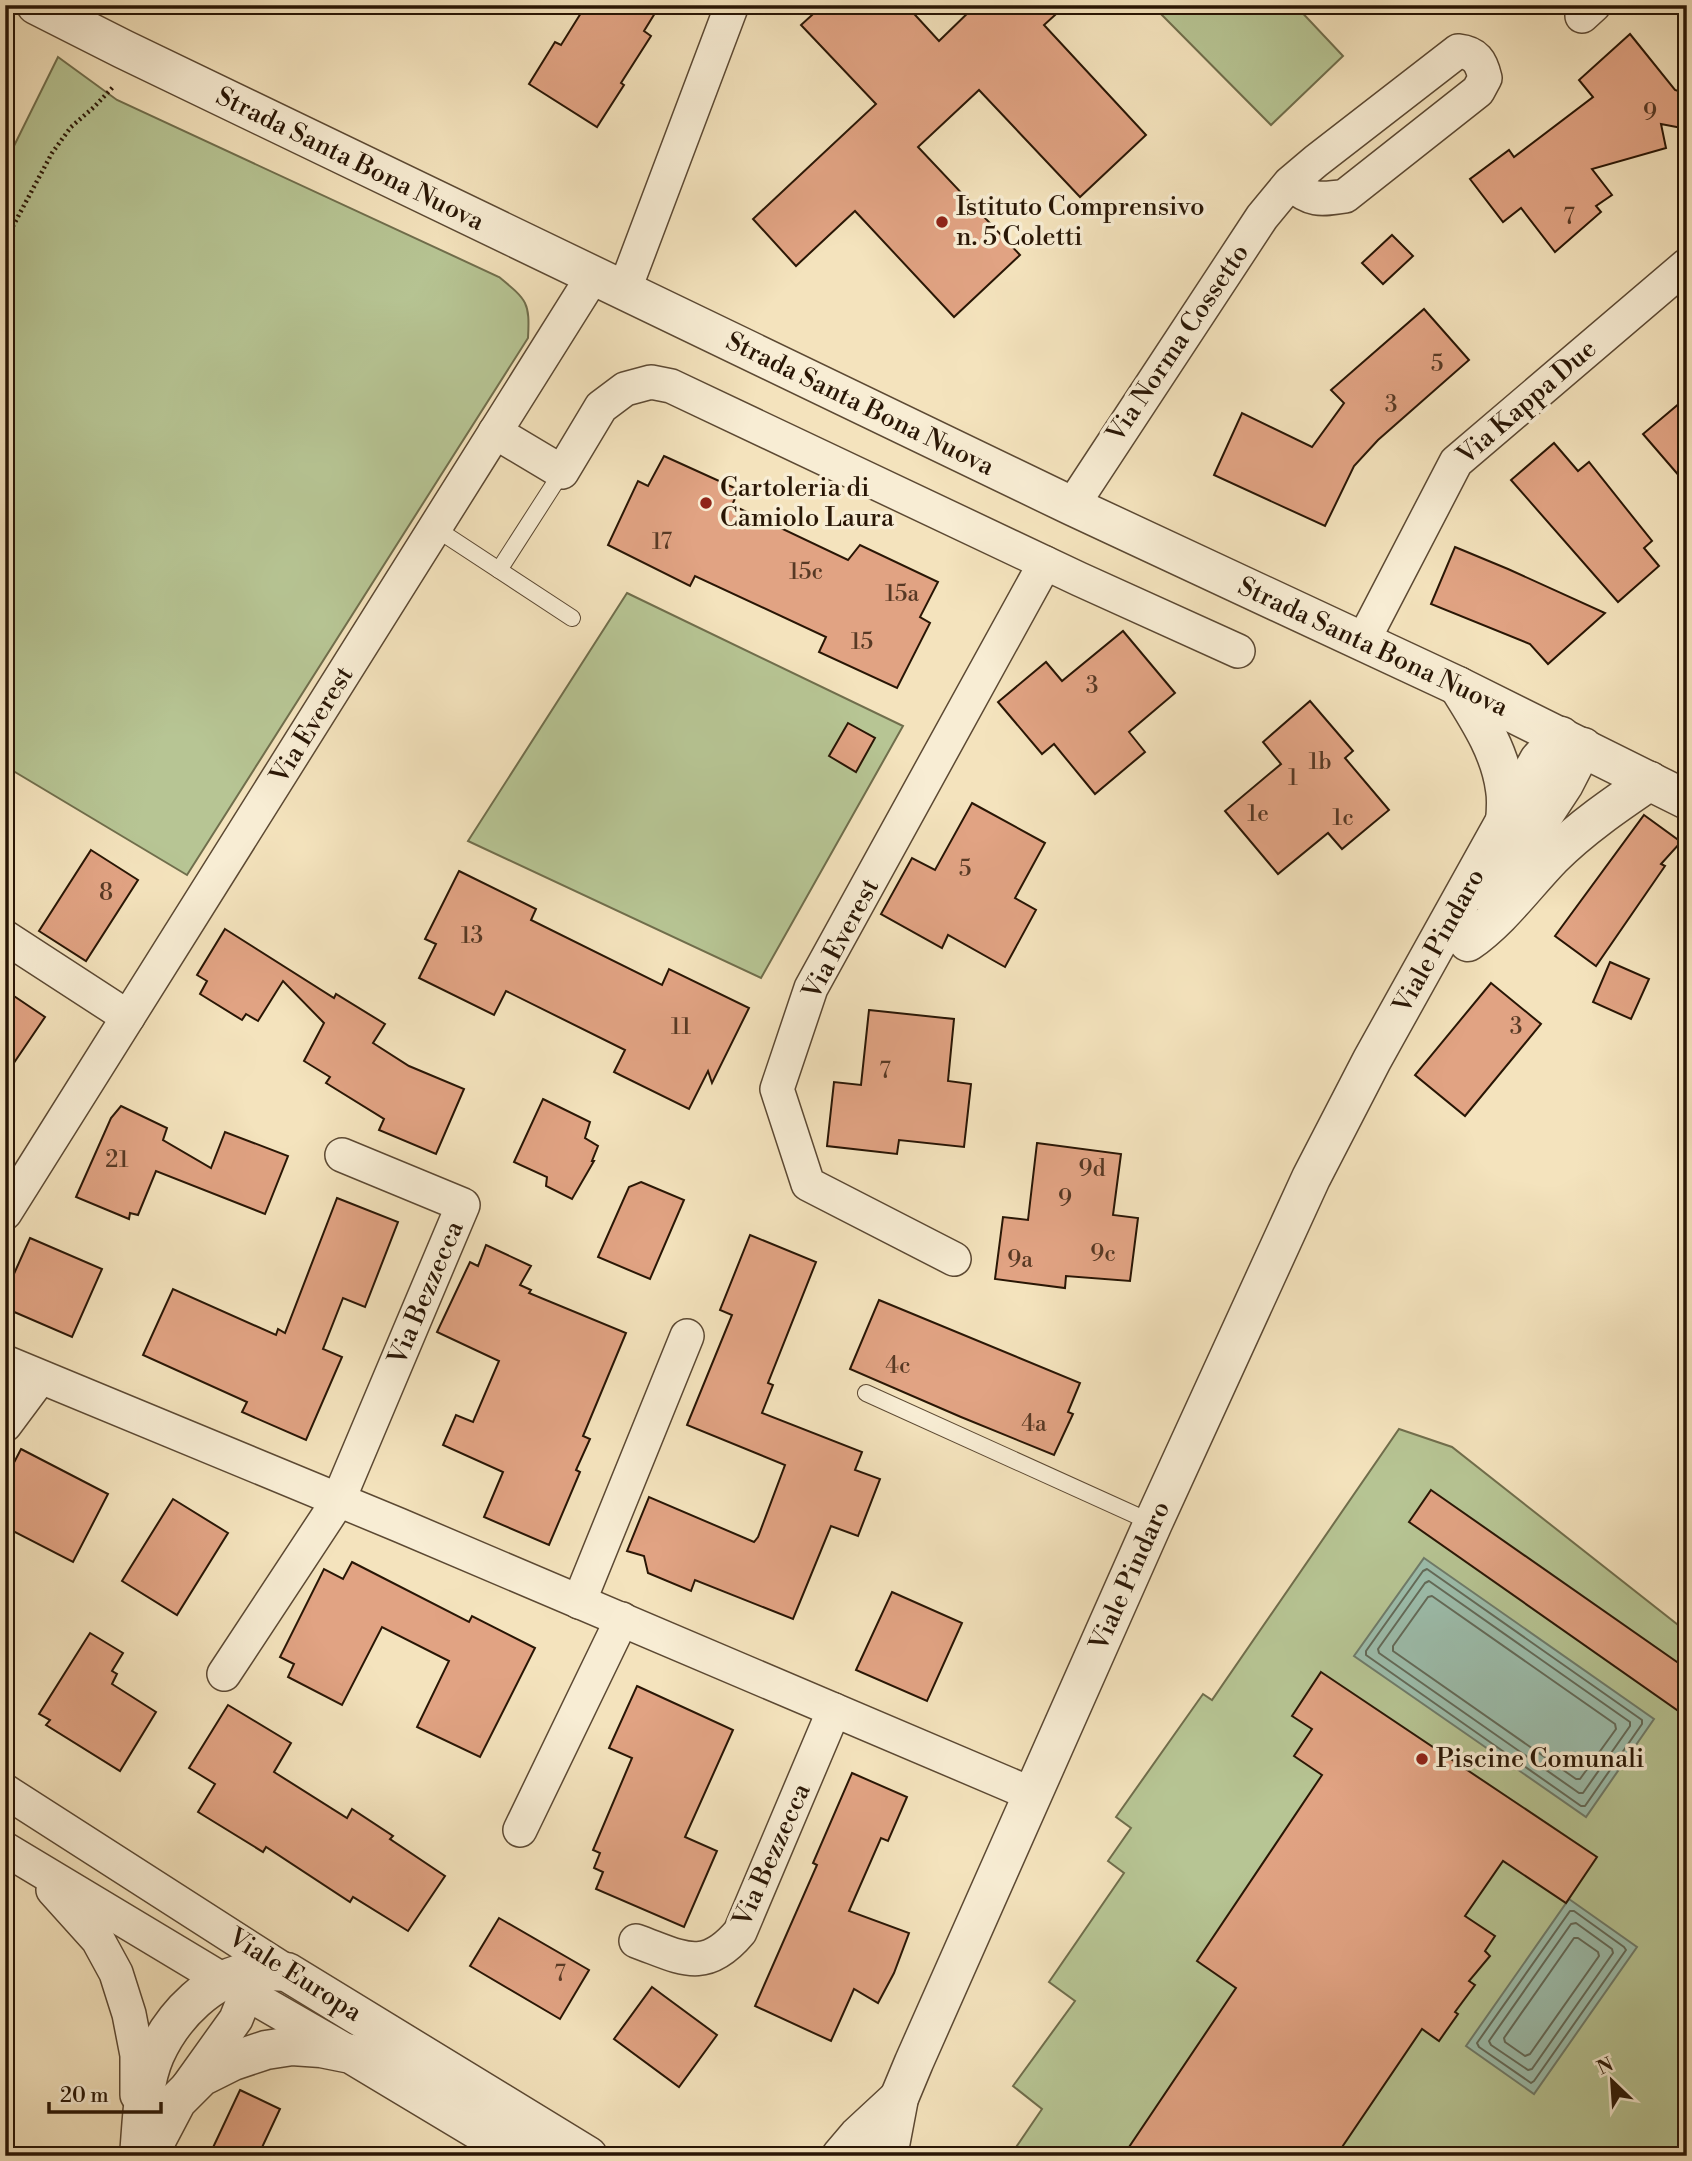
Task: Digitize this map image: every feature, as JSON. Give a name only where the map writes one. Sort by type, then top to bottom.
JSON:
[{"type":"street","name":"Strada Santa Bona Nuova","points":[[36,5],[608,284],[1072,506],[1458,686],[1687,800]]},
{"type":"street","name":"Via Everest","points":[[5,1213],[495,432],[608,284],[732,5]]},
{"type":"street","name":"Via Norma Cossetto","points":[[1072,506],[1262,216],[1290,183],[1458,51],[1469,52],[1482,62],[1485,78],[1478,91],[1345,196],[1323,199],[1303,195],[1290,183]]},
{"type":"street","name":"Via Kappa Due","points":[[1363,641],[1456,462],[1687,265]]},
{"type":"street","points":[[495,432],[562,472],[601,407],[625,389],[651,382],[671,386],[1238,652]]},
{"type":"street","name":"Via Everest","points":[[954,1259],[808,1184],[777,1089],[811,988],[1045,563]]},
{"type":"street","points":[[1458,686],[1478,717],[1494,750],[1506,792],[1506,822]]},
{"type":"street","name":"Viale Pindaro","points":[[888,2156],[899,2098],[1153,1523],[1311,1178],[1371,1060],[1539,760],[1572,741]]},
{"type":"street","name":"Viale Pindaro","points":[[1468,942],[1485,904],[1564,783],[1572,741]]},
{"type":"street","name":"Viale Pindaro","points":[[1371,1060],[1468,942],[1489,927],[1562,849],[1606,810],[1650,781]]},
{"type":"street","points":[[5,937],[128,1017]]},
{"type":"street","name":"Via Bezzecca","points":[[224,1674],[338,1501],[463,1205],[342,1155]]},
{"type":"street","points":[[579,1602],[687,1336]]},
{"type":"street","points":[[5,1362],[622,1619],[1034,1795]]},
{"type":"street","points":[[5,1425],[40,1378]]},
{"type":"street","points":[[520,1830],[622,1619]]},
{"type":"street","name":"Via Bezzecca","points":[[636,1941],[691,1960],[708,1957],[727,1948],[740,1932],[834,1710]]},
{"type":"street","name":"Viale Europa","points":[[5,1791],[239,1972],[351,2054],[521,2156]]},
{"type":"street","points":[[18,1856],[98,1940],[116,1973],[129,2014],[137,2055],[138,2156]]},
{"type":"street","name":"Viale Europa","points":[[18,1856],[239,1972],[287,1972],[587,2156]]},
{"type":"street","points":[[148,2156],[177,2101],[236,2018],[239,1972]]},
{"type":"street","points":[[138,2156],[146,2090],[155,2056],[170,2029],[193,2001],[239,1972]]},
{"type":"street","points":[[177,2101],[201,2077],[233,2061],[266,2050],[292,2046],[351,2054]]},
{"type":"street","name":"Viale Pindaro","points":[[841,2156],[858,2136],[899,2098]]},
{"type":"lane","points":[[499,570],[562,472]]},
{"type":"lane","points":[[435,528],[572,618]]},
{"type":"lane","points":[[866,1394],[1153,1523]]},
{"type":"path","points":[[5,241],[52,153],[71,127],[116,84]]},
{"type":"green space","points":[[1152,5],[1295,5],[1343,56],[1271,125]]},
{"type":"green space","points":[[58,57],[117,100],[499,277],[516,291],[527,309],[528,338],[187,875],[5,766],[5,164]]},
{"type":"green space","points":[[627,593],[903,726],[761,978],[468,841]]},
{"type":"green space","name":"Piscine Comunali","points":[[1399,1429],[1452,1447],[1687,1632],[1687,2156],[1010,2156],[1042,2109],[1013,2086],[1075,2001],[1049,1982],[1124,1873],[1108,1861],[1131,1828],[1116,1817],[1203,1694],[1212,1700]]},
{"type":"water","points":[[1424,1558],[1654,1719],[1586,1817],[1354,1656]]},
{"type":"water","points":[[1569,1899],[1637,1947],[1534,2094],[1466,2046]]},
{"type":"building","points":[[586,5],[660,5],[644,31],[651,36],[597,127],[529,84],[555,42],[561,45]]},
{"type":"building","points":[[823,5],[906,5],[939,41],[976,5],[1066,5],[1044,25],[1146,135],[1080,197],[979,90],[918,147],[1020,255],[954,317],[855,211],[796,266],[753,219],[876,104],[801,25]]},
{"type":"building","points":[[1630,34],[1675,90],[1687,94],[1687,129],[1661,124],[1666,148],[1592,169],[1612,195],[1596,206],[1601,212],[1555,252],[1521,208],[1503,222],[1470,179],[1509,150],[1514,157],[1593,97],[1579,80]]},
{"type":"building","points":[[1392,235],[1413,256],[1383,284],[1362,263]]},
{"type":"building","points":[[1424,309],[1469,360],[1378,440],[1354,466],[1325,526],[1214,475],[1242,413],[1312,447],[1344,403],[1331,390]]},
{"type":"building","points":[[1687,397],[1687,485],[1643,434]]},
{"type":"building","points":[[1554,443],[1578,471],[1589,462],[1652,541],[1644,548],[1659,566],[1618,602],[1511,480]]},
{"type":"building","points":[[664,456],[739,490],[732,505],[848,560],[860,545],[938,582],[920,617],[930,623],[897,688],[819,652],[826,637],[695,576],[690,586],[608,545],[638,481],[648,486]]},
{"type":"building","points":[[1455,547],[1605,613],[1548,664],[1530,644],[1431,604]]},
{"type":"building","points":[[1123,631],[1175,693],[1129,732],[1145,752],[1095,794],[1054,744],[1042,754],[998,702],[1046,662],[1062,681]]},
{"type":"building","points":[[1310,701],[1353,751],[1345,758],[1389,810],[1342,849],[1328,833],[1278,874],[1225,811],[1281,764],[1263,742]]},
{"type":"building","points":[[848,723],[875,738],[856,772],[829,756]]},
{"type":"building","points":[[972,803],[1045,843],[1015,898],[1036,910],[1005,967],[948,935],[942,948],[881,914],[912,858],[935,870]]},
{"type":"building","points":[[1644,815],[1681,842],[1661,864],[1665,866],[1596,966],[1555,936]]},
{"type":"building","points":[[91,850],[138,880],[86,961],[39,931]]},
{"type":"building","points":[[459,871],[536,909],[531,920],[662,985],[669,969],[749,1008],[712,1083],[708,1071],[689,1109],[614,1072],[625,1050],[506,991],[494,1015],[419,978],[436,944],[425,939]]},
{"type":"building","points":[[225,929],[334,998],[336,994],[385,1024],[373,1043],[409,1066],[464,1089],[436,1154],[379,1130],[384,1119],[326,1083],[330,1077],[304,1061],[324,1023],[283,981],[258,1021],[246,1014],[242,1020],[200,994],[207,981],[197,975]]},
{"type":"building","points":[[1610,962],[1649,979],[1631,1019],[1593,1002]]},
{"type":"building","points":[[1491,983],[1541,1024],[1465,1116],[1415,1075]]},
{"type":"building","points":[[5,990],[45,1017],[5,1076]]},
{"type":"building","points":[[869,1010],[954,1019],[948,1081],[971,1084],[964,1147],[899,1140],[897,1154],[827,1146],[834,1082],[861,1085]]},
{"type":"building","points":[[543,1099],[590,1122],[585,1138],[598,1146],[594,1161],[572,1199],[546,1186],[547,1177],[514,1162]]},
{"type":"building","points":[[121,1106],[167,1128],[163,1140],[211,1168],[225,1132],[288,1156],[265,1214],[156,1171],[138,1215],[130,1213],[129,1219],[76,1197],[111,1118]]},
{"type":"building","points":[[1037,1143],[1121,1154],[1113,1215],[1138,1218],[1130,1281],[1066,1276],[1065,1288],[995,1279],[1003,1217],[1028,1220]]},
{"type":"building","points":[[641,1182],[684,1200],[650,1279],[598,1257],[629,1187]]},
{"type":"building","points":[[337,1198],[398,1222],[365,1307],[343,1298],[323,1349],[342,1357],[306,1440],[242,1412],[247,1402],[143,1355],[173,1289],[276,1335],[278,1329],[285,1333]]},
{"type":"building","points":[[750,1235],[816,1262],[768,1383],[773,1385],[762,1413],[862,1452],[855,1470],[880,1479],[858,1536],[831,1526],[793,1619],[695,1580],[691,1591],[648,1573],[644,1556],[627,1551],[649,1497],[754,1542],[758,1537],[785,1465],[687,1425],[732,1315],[720,1310]]},
{"type":"building","points":[[30,1238],[102,1269],[72,1337],[5,1308],[5,1294]]},
{"type":"building","points":[[486,1245],[531,1266],[520,1285],[531,1290],[529,1293],[626,1333],[583,1436],[590,1439],[576,1470],[580,1472],[549,1545],[484,1517],[503,1472],[443,1445],[456,1415],[473,1422],[499,1361],[437,1332],[470,1262],[478,1266]]},
{"type":"building","points":[[879,1300],[1080,1383],[1068,1412],[1073,1414],[1054,1455],[850,1369]]},
{"type":"building","points":[[21,1449],[108,1494],[73,1562],[5,1527],[5,1480]]},
{"type":"building","points":[[1431,1490],[1687,1669],[1687,1717],[1409,1522]]},
{"type":"building","points":[[173,1499],[228,1533],[177,1615],[122,1581]]},
{"type":"building","points":[[352,1562],[469,1622],[472,1616],[535,1648],[480,1757],[417,1727],[449,1661],[382,1627],[342,1705],[288,1677],[294,1664],[280,1657],[324,1569],[343,1579]]},
{"type":"building","points":[[892,1592],[962,1623],[927,1701],[856,1670]]},
{"type":"building","points":[[90,1633],[123,1653],[112,1671],[117,1674],[112,1684],[156,1712],[120,1771],[46,1725],[50,1720],[39,1714]]},
{"type":"building","points":[[1321,1672],[1597,1857],[1566,1903],[1503,1861],[1465,1916],[1495,1936],[1485,1951],[1490,1956],[1469,1981],[1475,1985],[1455,2012],[1458,2014],[1439,2041],[1422,2029],[1336,2156],[1123,2156],[1236,1988],[1197,1961],[1322,1775],[1294,1756],[1312,1729],[1292,1716]]},
{"type":"building","points":[[637,1686],[733,1730],[685,1837],[717,1851],[684,1927],[596,1889],[603,1872],[594,1868],[600,1853],[593,1850],[632,1758],[609,1748]]},
{"type":"building","points":[[228,1705],[291,1743],[274,1772],[347,1818],[352,1809],[393,1836],[390,1839],[445,1876],[408,1931],[353,1897],[350,1902],[266,1847],[263,1852],[198,1812],[215,1784],[189,1768]]},
{"type":"building","points":[[852,1773],[907,1797],[888,1841],[881,1838],[849,1911],[909,1933],[894,1973],[878,2003],[854,1989],[831,2041],[755,2006],[817,1865],[813,1863]]},
{"type":"building","points":[[499,1918],[589,1970],[560,2019],[470,1966]]},
{"type":"building","points":[[652,1987],[717,2035],[679,2087],[614,2039]]},
{"type":"building","points":[[240,2090],[280,2109],[258,2156],[209,2156]]},
{"type":"place","name":"Istituto Comprensivo n. 5 Coletti","points":[[942,222]]},
{"type":"place","name":"Cartoleria di Camiolo Laura","points":[[706,503]]},
{"type":"place","name":"Piscine Comunali","points":[[1422,1759]]}]
